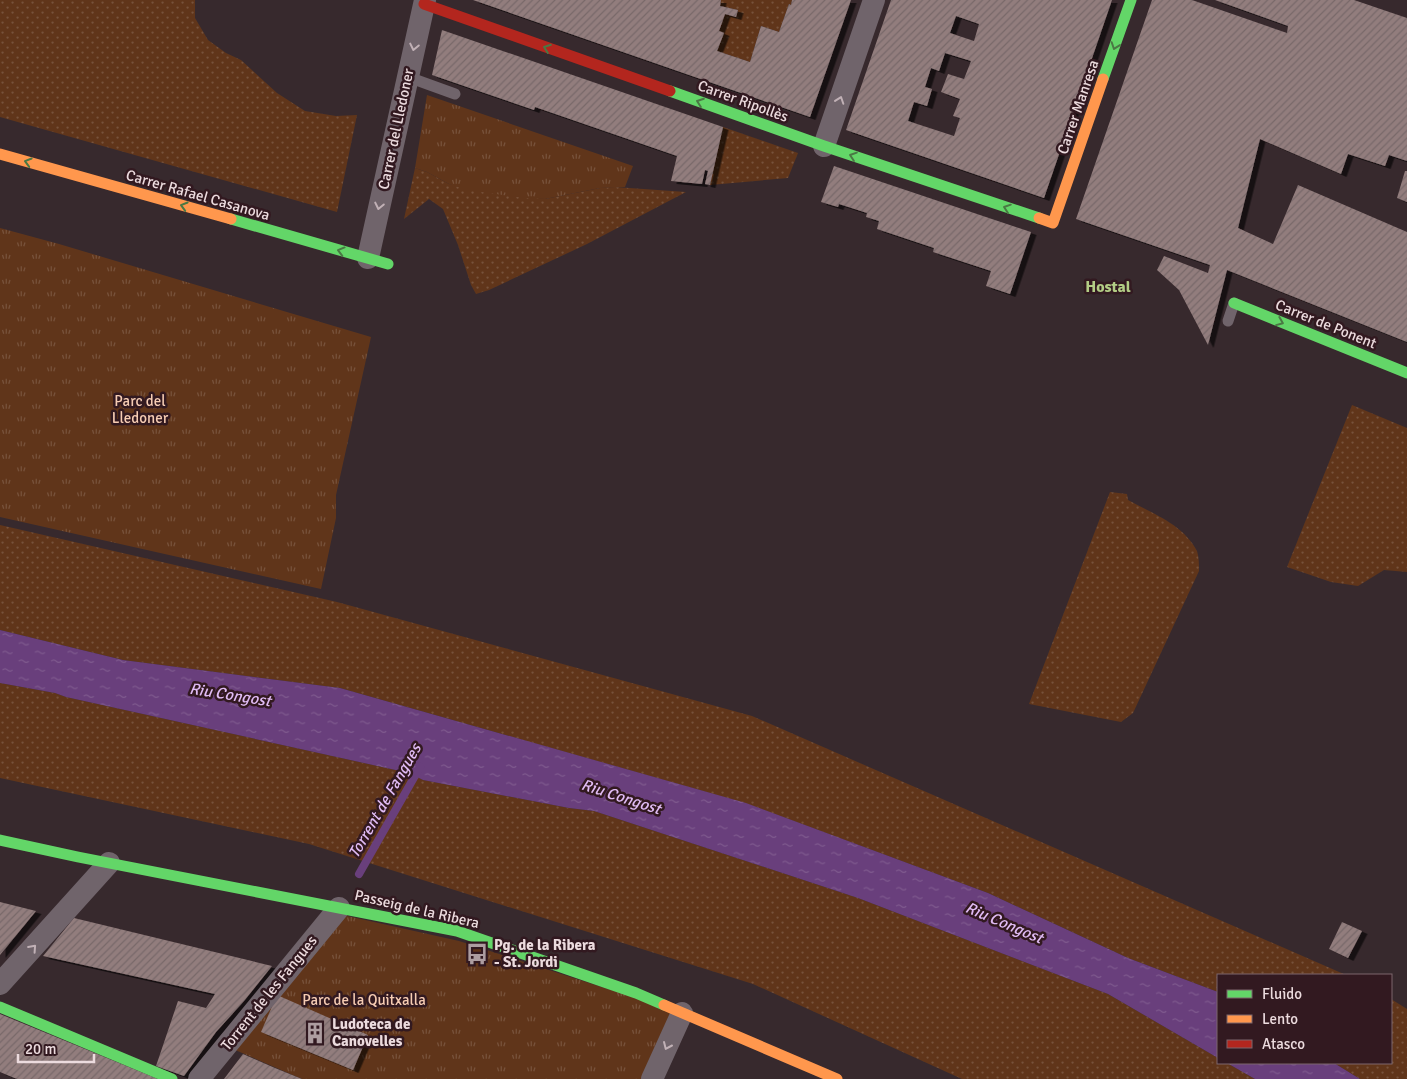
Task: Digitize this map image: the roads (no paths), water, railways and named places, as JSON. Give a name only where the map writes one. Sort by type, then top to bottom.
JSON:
[{"type":"street","points":[[824,146],[874,0]]},
{"type":"street","name":"Carrer Manresa","points":[[1053,223],[1131,0]]},
{"type":"street","name":"Carrer Ripollès","points":[[424,2],[824,146],[1053,223]]},
{"type":"street","name":"Carrer del Lledoner","points":[[378,261],[408,77],[424,2]]},
{"type":"street","name":"Carrer Rafael Casanova","points":[[0,154],[378,261]]},
{"type":"street","name":"Carrer de Ponent","points":[[1234,303],[1407,373]]},
{"type":"street","name":"Passeig de la Ribera","points":[[0,840],[457,931],[636,993],[837,1079]]},
{"type":"street","points":[[0,984],[109,863]]},
{"type":"street","name":"Torrent de les Fangues","points":[[199,1079],[339,908]]},
{"type":"street","points":[[0,1006],[172,1079]]},
{"type":"street","points":[[652,1079],[682,1013]]},
{"type":"lane","points":[[408,77],[454,94]]},
{"type":"lane","points":[[1228,321],[1234,303]]},
{"type":"water","name":"Riu Congost","points":[[0,630],[123,660],[340,688],[746,803],[988,893],[1128,958],[1217,992],[1217,1057],[1108,994],[858,898],[594,811],[569,808],[423,780],[409,773],[55,693],[0,683]]},
{"type":"water","points":[[1229,1064],[1336,1064],[1360,1079],[1255,1079]]},
{"type":"waterway","name":"Torrent de Fangues","points":[[359,874],[420,767]]},
{"type":"place","name":"Pg. de la Ribera - St. Jordi","points":[[477,954]]},
{"type":"place","name":"Ludoteca de Canovelles","points":[[315,1033]]},
{"type":"district","name":"Hostal","points":[[1108,287]]},
{"type":"park label","name":"Parc del Lledoner","points":[[140,410]]},
{"type":"park label","name":"Parc de la Quitxalla","points":[[364,1000]]}]
